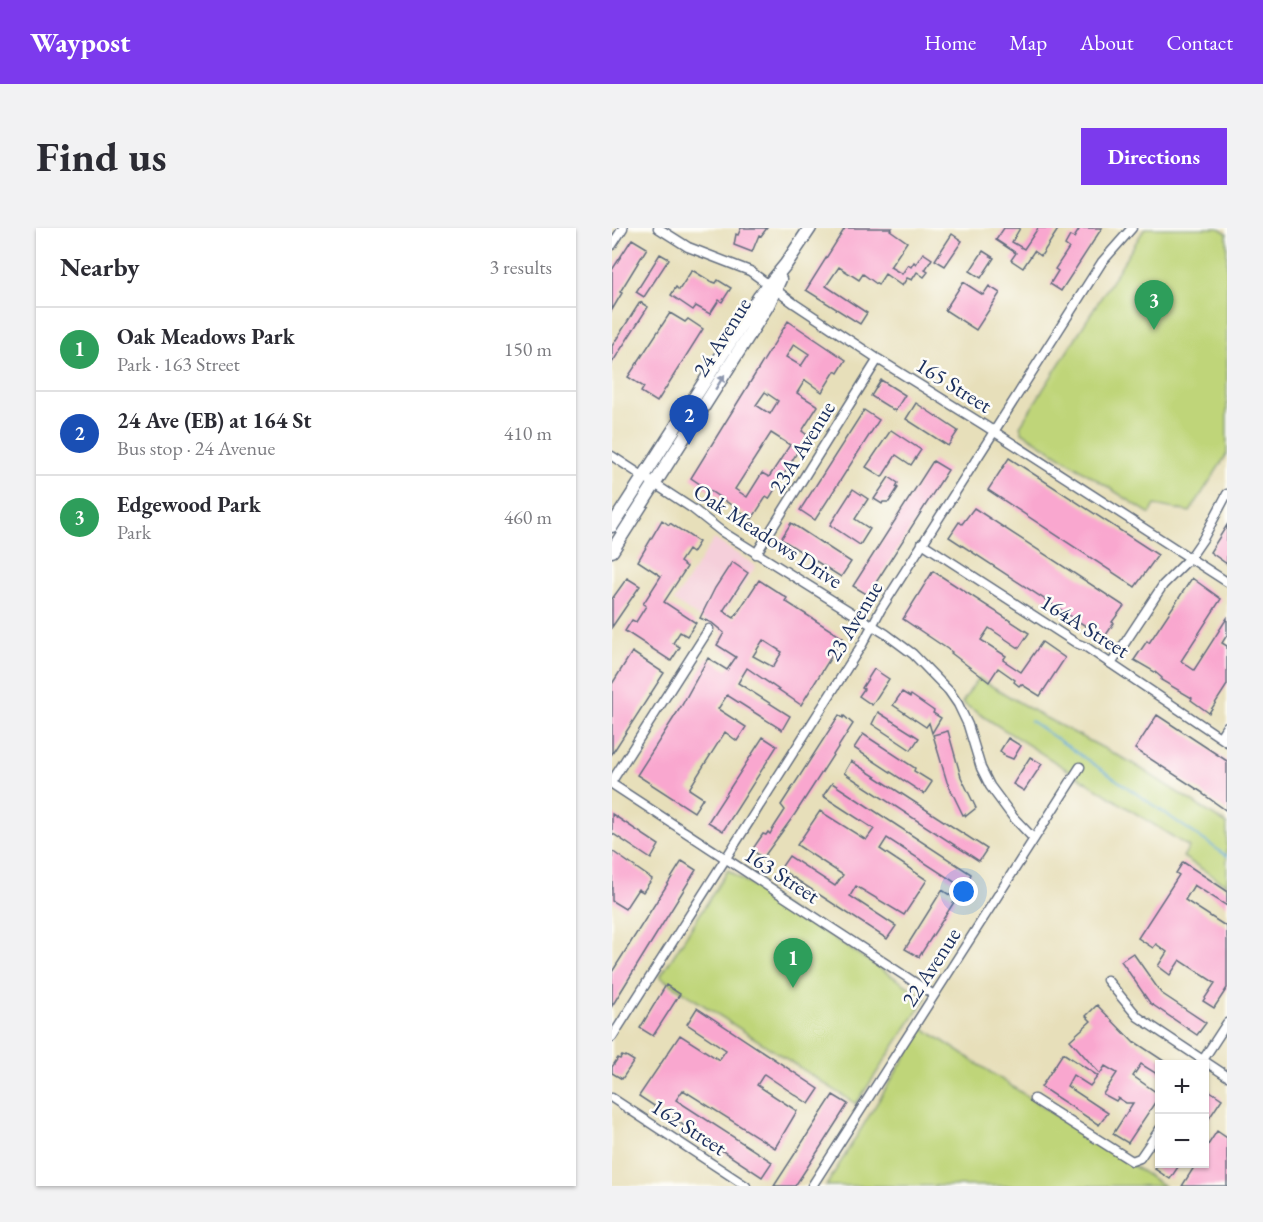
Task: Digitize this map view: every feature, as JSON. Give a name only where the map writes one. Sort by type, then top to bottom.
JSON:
[{"type":"main road","name":"24 Avenue","points":[[612,551],[768,305],[772,287],[810,228]]},
{"type":"main road","name":"24 Avenue","points":[[612,526],[759,297],[772,287]]},
{"type":"street","points":[[612,245],[623,228]]},
{"type":"street","name":"165 Street","points":[[658,228],[688,248],[747,269],[878,359],[1227,582]]},
{"type":"street","name":"23 Avenue","points":[[612,1036],[726,860],[863,643],[922,543],[1102,262],[1132,228]]},
{"type":"street","name":"23A Avenue","points":[[756,554],[878,359]]},
{"type":"street","name":"Oak Meadows Drive","points":[[612,456],[756,554],[872,625],[913,654],[949,691],[968,724],[981,768],[990,786],[1013,817],[1034,839]]},
{"type":"street","points":[[1111,664],[1163,585],[1190,558],[1203,539],[1227,494]]},
{"type":"street","name":"164A Street","points":[[922,543],[1224,739]]},
{"type":"street","points":[[612,782],[709,629]]},
{"type":"street","points":[[1224,739],[1227,726]]},
{"type":"street","name":"22 Avenue","points":[[812,1186],[1080,767]]},
{"type":"street","name":"163 Street","points":[[612,782],[726,860],[934,995]]},
{"type":"street","points":[[1107,980],[1138,1017],[1198,1060]]},
{"type":"street","points":[[1204,1060],[1227,1023]]},
{"type":"street","points":[[1209,1067],[1227,1076]]},
{"type":"street","name":"162 Street","points":[[612,1098],[746,1186]]},
{"type":"street","points":[[1034,1099],[1128,1160],[1134,1161],[1140,1158],[1155,1136]]},
{"type":"shaded area","points":[[714,539],[756,566],[715,628],[674,601]]},
{"type":"green space","points":[[1145,228],[1219,228],[1227,233],[1227,454],[1190,512],[1155,505],[1150,514],[1022,432],[1020,426]]},
{"type":"green space","points":[[978,678],[1042,716],[1132,763],[1227,824],[1227,885],[1183,857],[1189,847],[962,703]]},
{"type":"green space","points":[[728,870],[926,998],[856,1104],[660,977]]},
{"type":"green space","points":[[923,1028],[1164,1186],[826,1186]]},
{"type":"building","points":[[741,228],[767,228],[761,236],[759,235],[752,252],[734,245],[736,234],[738,235]]},
{"type":"building","points":[[845,228],[892,228],[890,230],[907,242],[890,267],[902,274],[908,265],[911,267],[914,262],[916,264],[923,253],[932,259],[925,270],[928,272],[924,277],[917,272],[912,280],[907,278],[902,286],[885,274],[878,285],[863,274],[859,280],[839,267],[826,286],[867,313],[860,324],[806,290]]},
{"type":"building","points":[[1004,228],[1020,228],[1012,242],[1024,249],[1038,228],[1059,228],[1041,256],[1034,251],[1023,268],[1011,260],[1016,253],[996,240]]},
{"type":"building","points":[[1080,228],[1102,228],[1061,291],[1050,284],[1058,271],[1055,269],[1069,248],[1065,245],[1070,236],[1074,238]]},
{"type":"building","points":[[952,234],[962,241],[945,266],[935,260]]},
{"type":"building","points":[[632,239],[647,248],[620,292],[622,293],[612,310],[612,270]]},
{"type":"building","points":[[983,251],[994,258],[981,278],[970,271]]},
{"type":"building","points":[[660,254],[669,259],[644,297],[636,292]]},
{"type":"building","points":[[692,270],[710,281],[716,283],[718,280],[731,288],[710,314],[696,306],[693,310],[671,295],[676,287],[679,290]]},
{"type":"building","points":[[963,282],[983,295],[989,286],[1000,293],[976,330],[945,310]]},
{"type":"building","points":[[640,302],[648,307],[612,363],[612,346]]},
{"type":"building","points":[[670,313],[685,322],[688,319],[703,329],[657,402],[641,392],[644,387],[628,377]]},
{"type":"building","points":[[788,321],[846,360],[838,373],[835,371],[822,392],[805,380],[797,393],[818,406],[802,431],[807,435],[792,461],[769,499],[766,497],[752,519],[691,478]],"holes":[[[794,344],[809,354],[801,366],[786,357]],[[765,392],[778,401],[770,414],[756,405]],[[771,433],[790,445],[769,477],[762,473],[747,497],[735,489]]]},
{"type":"building","points":[[881,380],[905,395],[895,411],[871,396]]},
{"type":"building","points":[[916,403],[958,431],[948,446],[906,419]]},
{"type":"building","points":[[864,410],[879,420],[815,520],[800,510]]},
{"type":"building","points":[[891,430],[921,450],[911,465],[896,455],[882,477],[866,467]]},
{"type":"building","points":[[1009,458],[1158,555],[1135,587],[988,490]]},
{"type":"building","points":[[933,461],[948,470],[868,595],[853,586]]},
{"type":"building","points":[[889,477],[898,483],[896,487],[898,488],[889,502],[882,504],[874,499]]},
{"type":"building","points":[[853,489],[868,499],[855,519],[870,529],[860,545],[830,525]]},
{"type":"building","points":[[974,508],[1124,606],[1104,638],[949,537],[959,522],[962,524]]},
{"type":"building","points":[[662,520],[699,542],[692,553],[688,550],[680,562],[687,567],[664,602],[696,623],[687,636],[680,632],[673,643],[680,647],[671,661],[625,631],[632,620],[636,622],[646,606],[643,604],[661,576],[638,561]]},
{"type":"building","points":[[791,523],[851,562],[841,577],[781,539]]},
{"type":"building","points":[[1227,525],[1227,564],[1210,552]]},
{"type":"building","points":[[732,562],[748,573],[723,611],[734,618],[759,580],[787,598],[785,601],[843,638],[801,705],[747,668],[738,683],[790,716],[782,730],[727,695],[718,709],[746,727],[737,741],[725,732],[689,789],[703,798],[694,812],[637,775],[682,705],[708,658],[727,670],[736,657],[717,645],[724,633],[712,623],[700,618],[715,588]],"holes":[[[763,640],[782,652],[773,667],[753,656]]]},
{"type":"building","points":[[933,571],[1029,633],[1019,648],[989,628],[981,640],[1006,656],[1003,660],[1021,672],[1042,642],[1065,658],[1040,696],[1021,684],[1019,686],[1014,682],[1015,680],[998,668],[989,682],[952,652],[903,619]]},
{"type":"building","points":[[627,578],[640,586],[612,627],[612,599]]},
{"type":"building","points":[[1192,578],[1221,599],[1181,661],[1194,670],[1227,618],[1227,635],[1222,643],[1227,646],[1227,685],[1209,713],[1191,700],[1192,698],[1161,680],[1162,678],[1155,672],[1134,660],[1147,641],[1149,643]]},
{"type":"building","points":[[632,652],[664,673],[612,754],[612,684]]},
{"type":"building","points":[[874,669],[889,679],[872,705],[859,696]]},
{"type":"building","points":[[902,692],[910,697],[911,695],[941,718],[932,733],[929,723],[926,727],[893,705]]},
{"type":"building","points":[[878,712],[919,738],[911,750],[872,724]]},
{"type":"building","points":[[839,715],[843,718],[844,716],[853,724],[795,814],[763,858],[752,850],[763,834],[766,835],[768,832],[770,834],[785,810],[781,805]]},
{"type":"building","points":[[1157,715],[1227,761],[1227,811],[1135,749]]},
{"type":"building","points":[[948,731],[961,777],[976,808],[966,816],[963,815],[947,782],[933,735]]},
{"type":"building","points":[[863,734],[932,782],[924,794],[854,748]]},
{"type":"building","points":[[763,737],[777,746],[723,831],[708,822]]},
{"type":"building","points":[[1008,738],[1021,746],[1013,759],[1003,755],[1000,751]]},
{"type":"building","points":[[1030,757],[1042,764],[1024,791],[1013,784]]},
{"type":"building","points":[[851,761],[987,849],[979,861],[844,773]]},
{"type":"building","points":[[832,783],[971,874],[967,884],[965,883],[962,887],[887,838],[880,849],[927,880],[904,915],[856,886],[850,896],[896,926],[887,939],[780,869],[789,856],[835,886],[843,875],[797,845],[820,811],[866,840],[874,829],[823,796]]},
{"type":"building","points":[[612,814],[659,845],[651,859],[612,833]]},
{"type":"building","points":[[612,851],[652,879],[643,892],[638,889],[625,909],[612,901]]},
{"type":"building","points":[[682,861],[696,870],[612,1006],[612,972]]},
{"type":"building","points":[[1183,862],[1227,891],[1227,906],[1194,885],[1185,900],[1227,927],[1227,988],[1214,1008],[1203,1001],[1215,983],[1180,960],[1170,975],[1158,966],[1167,952],[1156,944],[1153,948],[1138,938],[1179,875],[1176,873]]},
{"type":"building","points":[[942,890],[956,899],[919,957],[905,949]]},
{"type":"building","points":[[1133,953],[1161,993],[1206,1023],[1197,1035],[1150,1003],[1121,961]]},
{"type":"building","points":[[666,985],[680,994],[653,1036],[640,1028]]},
{"type":"building","points":[[1097,1005],[1134,1043],[1162,1060],[1155,1060],[1155,1073],[1141,1064],[1133,1076],[1155,1091],[1155,1102],[1128,1143],[1113,1134],[1133,1103],[1126,1103],[1118,1098],[1116,1101],[1103,1094],[1117,1073],[1105,1066],[1100,1074],[1070,1040],[1091,1021],[1086,1016]]},
{"type":"building","points":[[697,1008],[819,1089],[809,1104],[764,1074],[757,1085],[797,1111],[775,1148],[683,1090],[676,1100],[772,1162],[762,1177],[639,1096],[680,1035],[719,1060],[726,1050],[687,1024]]},
{"type":"building","points":[[1063,1053],[1098,1076],[1090,1086],[1073,1075],[1067,1086],[1108,1113],[1099,1125],[1041,1087]]},
{"type":"building","points":[[622,1056],[634,1061],[622,1079],[612,1073],[612,1067]]},
{"type":"building","points":[[1209,1090],[1222,1099],[1209,1118]]},
{"type":"building","points":[[833,1095],[848,1104],[818,1151],[795,1186],[774,1186]]},
{"type":"building","points":[[1217,1131],[1227,1138],[1227,1186],[1182,1186],[1193,1168],[1209,1168],[1209,1143]]},
{"type":"building","points":[[1156,1168],[1177,1168],[1170,1179]]},
{"type":"waterway","points":[[1031,721],[1227,856]]},
{"type":"place","name":"Edgewood Park","points":[[1154,330]]},
{"type":"place","name":"24 Ave (EB) at 164 St","points":[[689,445]]},
{"type":"place","name":"Oak Meadows Park","points":[[793,988]]}]
